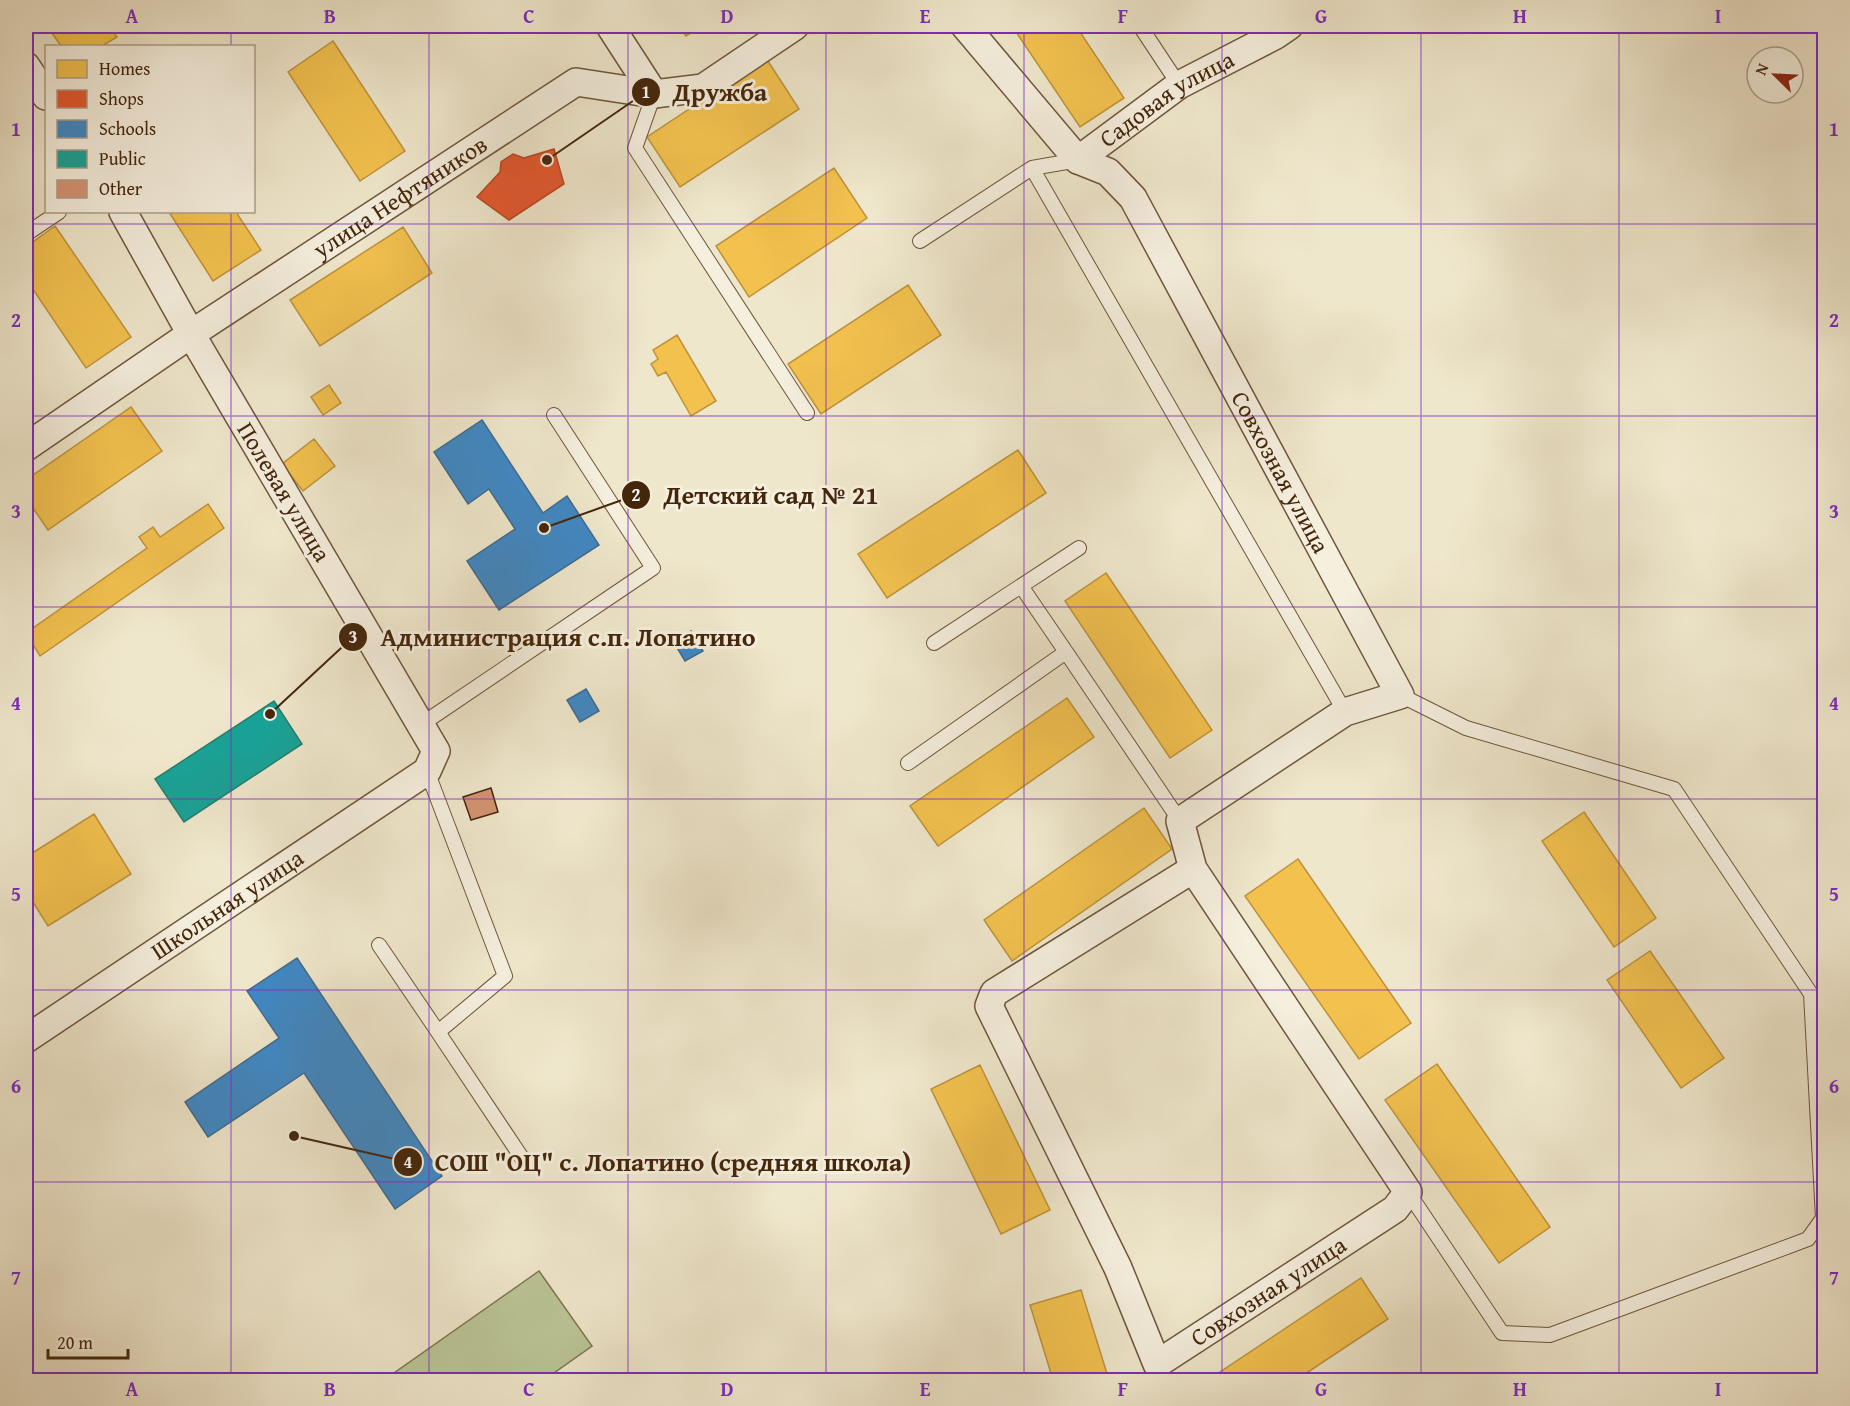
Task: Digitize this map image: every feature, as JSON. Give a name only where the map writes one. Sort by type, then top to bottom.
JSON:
[{"type":"street","points":[[610,26],[654,94]]},
{"type":"street","name":"улица Нефтяников","points":[[26,447],[191,334],[576,82],[654,94],[703,88],[795,26]]},
{"type":"street","name":"Совхозная улица","points":[[964,26],[1078,160],[1108,172],[1133,198],[1400,695]]},
{"type":"street","name":"Садовая улица","points":[[1078,160],[1179,85],[1289,26]]},
{"type":"street","points":[[26,66],[45,94]]},
{"type":"street","name":"Полевая улица","points":[[124,213],[191,334],[422,724],[436,751],[427,771]]},
{"type":"street","points":[[1400,695],[1345,712],[1180,821],[1193,869],[1408,1192]]},
{"type":"street","name":"Школьная улица","points":[[26,1039],[427,771]]},
{"type":"street","name":"Совхозная улица","points":[[1193,869],[994,993],[989,1006],[1118,1268],[1157,1364],[1395,1209],[1408,1192]]},
{"type":"lane","points":[[1140,26],[1179,85]]},
{"type":"lane","points":[[654,94],[635,148],[807,413]]},
{"type":"lane","points":[[920,241],[1032,168],[1078,160]]},
{"type":"lane","points":[[1032,168],[1345,712]]},
{"type":"lane","points":[[26,234],[58,213]]},
{"type":"lane","points":[[422,724],[653,568],[554,415]]},
{"type":"lane","points":[[933,643],[1079,548]]},
{"type":"lane","points":[[1021,586],[1180,821]]},
{"type":"lane","points":[[908,763],[1066,652]]},
{"type":"lane","points":[[1400,695],[1466,728],[1674,789],[1811,994],[1823,1218],[1808,1239],[1550,1335],[1502,1333],[1408,1192]]},
{"type":"lane","points":[[427,771],[505,976],[438,1032]]},
{"type":"lane","points":[[379,945],[524,1161]]},
{"type":"green space","points":[[539,1271],[592,1346],[544,1380],[384,1380]]},
{"type":"building: Homes","points":[[47,26],[109,26],[117,37],[104,45],[60,45]]},
{"type":"building: Homes","points":[[679,26],[702,26],[686,36]]},
{"type":"building: Homes","points":[[1012,26],[1076,26],[1124,98],[1080,127]]},
{"type":"building: Homes","points":[[333,41],[405,151],[360,181],[288,72]]},
{"type":"building: Homes","points":[[766,58],[799,109],[680,187],[647,137]]},
{"type":"building: Homes","points":[[834,168],[867,218],[749,297],[716,246]]},
{"type":"building: Homes","points":[[170,213],[237,213],[261,250],[213,281]]},
{"type":"building: Homes","points":[[55,226],[131,337],[86,368],[26,279],[26,247]]},
{"type":"building: Homes","points":[[403,227],[432,273],[320,346],[290,300]]},
{"type":"building: Homes","points":[[908,285],[941,335],[821,414],[788,364]]},
{"type":"building: Homes","points":[[677,335],[716,401],[691,416],[666,372],[658,376],[651,364],[658,359],[653,350]]},
{"type":"building: Homes","points":[[329,385],[341,403],[323,415],[311,397]]},
{"type":"building: Homes","points":[[131,407],[162,451],[48,530],[26,498],[26,480]]},
{"type":"building: Homes","points":[[314,439],[335,466],[303,491],[282,464]]},
{"type":"building: Homes","points":[[1018,450],[1046,493],[887,598],[858,554]]},
{"type":"building: Homes","points":[[208,504],[224,528],[40,656],[26,633],[147,548],[139,537],[153,527],[160,537]]},
{"type":"building: Homes","points":[[1106,573],[1212,730],[1170,758],[1065,601]]},
{"type":"building: Homes","points":[[1067,698],[1094,737],[938,846],[910,806]]},
{"type":"building: Homes","points":[[1144,808],[1172,849],[1012,961],[984,920]]},
{"type":"building: Homes","points":[[1584,812],[1656,918],[1614,947],[1542,841]]},
{"type":"building: Homes","points":[[94,814],[131,874],[48,926],[26,891],[26,857]]},
{"type":"building: Homes","points":[[1298,859],[1411,1023],[1359,1059],[1245,896]]},
{"type":"building: Homes","points":[[1650,951],[1724,1058],[1681,1088],[1607,980]]},
{"type":"building: Homes","points":[[1437,1064],[1550,1227],[1499,1263],[1385,1100]]},
{"type":"building: Homes","points":[[980,1065],[1050,1210],[1001,1234],[931,1089]]},
{"type":"building: Homes","points":[[1361,1278],[1388,1319],[1296,1380],[1208,1380]]},
{"type":"building: Homes","points":[[1081,1290],[1109,1380],[1053,1380],[1030,1305]]},
{"type":"building: Shops","points":[[554,149],[564,184],[509,220],[477,197],[500,172],[501,162],[513,154],[524,158]]},
{"type":"building: Schools","points":[[482,420],[543,513],[567,496],[599,545],[499,610],[467,561],[515,529],[489,489],[468,504],[434,452]]},
{"type":"building: Schools","points":[[691,631],[703,651],[685,661],[673,641]]},
{"type":"building: Schools","points":[[586,689],[599,711],[580,722],[567,700]]},
{"type":"building: Schools","points":[[297,958],[442,1176],[395,1209],[304,1073],[208,1137],[185,1102],[279,1038],[247,991]]},
{"type":"building: Public","points":[[274,701],[302,744],[184,822],[155,779]]},
{"type":"building: Other","points":[[491,788],[498,812],[471,820],[463,797]]},
{"type":"place","name":"Дружба","points":[[547,160]]},
{"type":"place","name":"Детский сад № 21","points":[[544,528]]},
{"type":"place","name":"Администрация с.п. Лопатино","points":[[270,714]]},
{"type":"place","name":"СОШ \"ОЦ\" с. Лопатино (средняя школа)","points":[[294,1136]]}]
